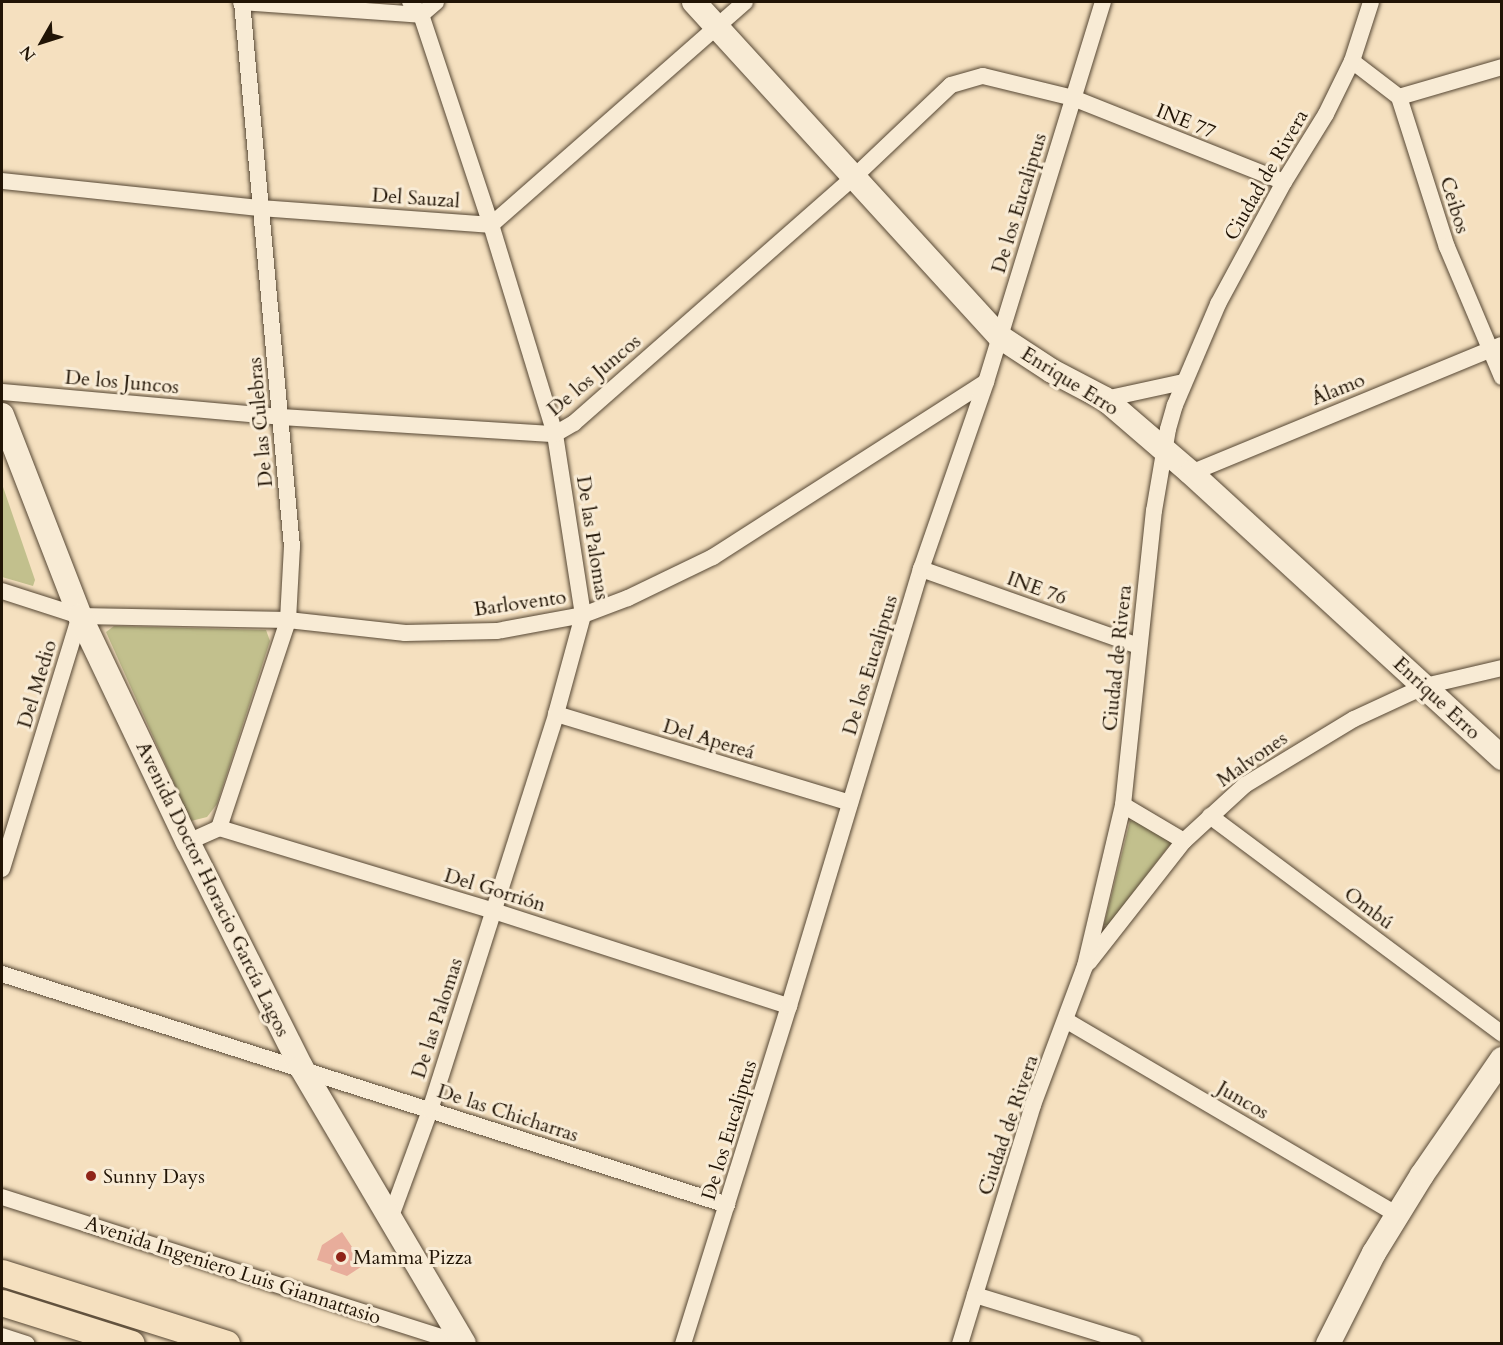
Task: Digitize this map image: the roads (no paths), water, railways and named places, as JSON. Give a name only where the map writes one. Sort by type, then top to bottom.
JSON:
[{"type":"main road","points":[[2,1273],[227,1344]]},
{"type":"main road","points":[[2,1303],[132,1344]]},
{"type":"street","points":[[241,2],[421,15],[436,2]]},
{"type":"street","name":"De las Culebras","points":[[219,828],[288,620],[292,547],[241,2]]},
{"type":"street","name":"De las Palomas","points":[[390,1219],[430,1110],[494,910],[556,714],[583,615],[555,434],[491,225],[421,15],[410,2]]},
{"type":"street","name":"Enrique Erro","points":[[694,2],[1000,337],[1052,371],[1105,399],[1191,472],[1502,758]]},
{"type":"street","points":[[491,225],[745,2]]},
{"type":"street","name":"De los Eucaliptus","points":[[683,1344],[728,1205],[921,568],[986,382],[1103,2]]},
{"type":"street","name":"Ciudad de Rivera","points":[[960,1344],[1033,1105],[1067,1021],[1085,966],[1123,805],[1154,511],[1164,449],[1183,382],[1218,304],[1284,182],[1326,114],[1352,61],[1371,2]]},
{"type":"street","points":[[1352,61],[1399,96],[1502,67]]},
{"type":"street","name":"De los Juncos","points":[[2,392],[281,417],[555,434],[574,423],[853,178],[951,85],[983,76],[1073,98]]},
{"type":"street","name":"Ceibos","points":[[1399,96],[1447,247],[1495,348],[1502,377]]},
{"type":"street","name":"INE 77","points":[[1073,98],[1284,182]]},
{"type":"street","name":"Del Sauzal","points":[[2,182],[261,208],[491,225]]},
{"type":"street","name":"Álamo","points":[[1191,472],[1495,348]]},
{"type":"street","name":"Barlovento","points":[[2,591],[80,616],[288,620],[405,633],[497,631],[583,615],[628,598],[713,557],[986,382]]},
{"type":"street","points":[[1105,399],[1183,382]]},
{"type":"street","name":"Avenida Doctor Horacio García Lagos","points":[[2,415],[80,616],[188,842],[301,1067],[464,1344]]},
{"type":"street","name":"INE 76","points":[[921,568],[1139,646]]},
{"type":"street","name":"Del Medio","points":[[2,869],[80,616]]},
{"type":"street","name":"Malvones","points":[[1085,966],[1184,841],[1245,785],[1354,719],[1425,686],[1502,668]]},
{"type":"street","name":"Del Apereá","points":[[556,714],[850,803]]},
{"type":"street","points":[[1123,805],[1184,841]]},
{"type":"street","name":"Ombú","points":[[1210,816],[1502,1034]]},
{"type":"street","points":[[188,842],[219,828]]},
{"type":"street","name":"Del Gorrión","points":[[219,828],[494,910],[789,1006]]},
{"type":"street","name":"De las Chicharras","points":[[2,974],[301,1067],[728,1205]]},
{"type":"street","name":"Juncos","points":[[1067,1021],[1398,1215]]},
{"type":"street","points":[[1328,1344],[1374,1253],[1452,1129],[1502,1059]]},
{"type":"street","name":"Avenida Ingeniero Luis Giannattasio","points":[[2,1197],[464,1344]]},
{"type":"street","points":[[975,1295],[1134,1344]]},
{"type":"street","points":[[2,1336],[27,1344]]},
{"type":"place","name":"Sunny Days","points":[[91,1176]]},
{"type":"place","name":"Mamma Pizza","points":[[341,1257]]}]
